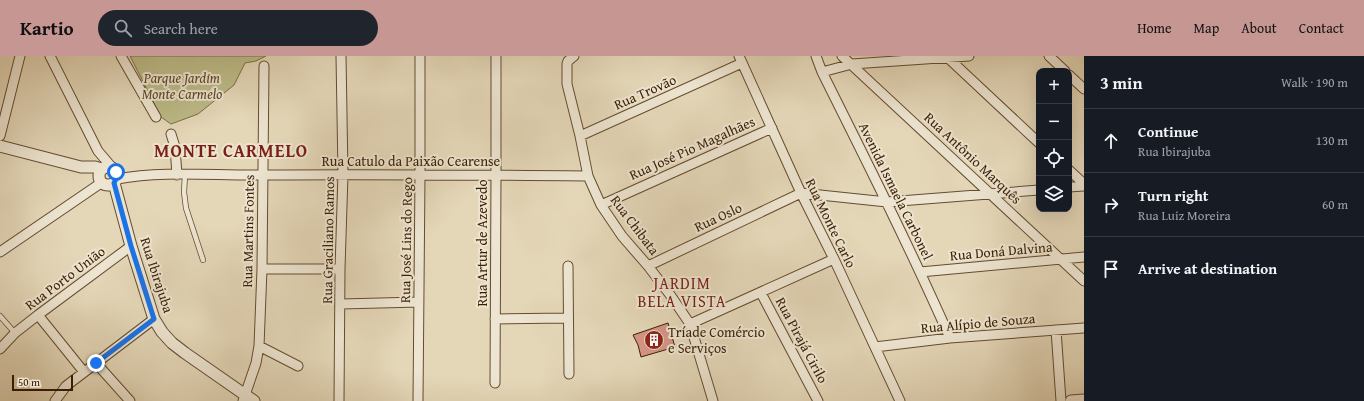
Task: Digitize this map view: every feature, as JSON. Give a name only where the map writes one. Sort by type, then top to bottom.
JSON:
[{"type":"street","points":[[0,136],[20,56]]},
{"type":"street","points":[[50,56],[98,151],[107,178]]},
{"type":"street","points":[[121,56],[156,117]]},
{"type":"street","name":"Rua Graciliano Ramos","points":[[339,401],[341,304],[340,270],[343,174],[341,56]]},
{"type":"street","name":"Rua José Lins do Rego","points":[[418,401],[420,56]]},
{"type":"street","name":"Rua Artur de Azevedo","points":[[495,383],[496,56]]},
{"type":"street","name":"Rua Chibata","points":[[574,56],[568,61],[567,64],[567,84],[588,176],[601,205],[622,236],[648,266],[683,312],[690,324],[713,401]]},
{"type":"street","name":"Avenida Ismaela Carbonel","points":[[816,56],[822,72],[887,202],[950,338]]},
{"type":"street","name":"Rua Antônio Marquês","points":[[842,56],[1084,281]]},
{"type":"street","points":[[822,72],[852,64],[946,56],[969,56]]},
{"type":"street","points":[[946,56],[1036,140]]},
{"type":"street","points":[[1049,56],[1062,68]]},
{"type":"street","name":"Rua Trovão","points":[[580,136],[741,60]]},
{"type":"street","name":"Rua Monte Carlo","points":[[741,60],[801,193],[834,259],[900,401]]},
{"type":"street","name":"Rua Martins Fontes","points":[[248,399],[259,346],[262,269],[264,66]]},
{"type":"street","points":[[1072,78],[1084,89]]},
{"type":"street","name":"Rua José Pio Magalhães","points":[[601,205],[772,128]]},
{"type":"street","points":[[171,134],[181,175]]},
{"type":"street","points":[[0,146],[81,167],[95,167],[107,178]]},
{"type":"street","points":[[98,151],[101,165],[107,178]]},
{"type":"street","points":[[1072,173],[1084,185]]},
{"type":"street","name":"Rua Catulo da Paixão Cearense","points":[[107,178],[181,175],[343,174],[588,176]]},
{"type":"street","points":[[0,252],[107,178]]},
{"type":"street","name":"Rua Ibirajuba","points":[[107,178],[117,194],[131,246],[154,319],[162,332],[172,343],[248,399]]},
{"type":"street","points":[[1072,187],[1084,185]]},
{"type":"street","points":[[801,193],[887,202],[1036,190]]},
{"type":"street","name":"Rua Oslo","points":[[648,266],[801,193]]},
{"type":"street","name":"Rua Porto União","points":[[0,349],[15,333],[131,246]]},
{"type":"street","name":"Rua Doná Dalvina","points":[[920,272],[1084,257]]},
{"type":"street","points":[[690,324],[834,259]]},
{"type":"street","points":[[568,266],[569,374]]},
{"type":"street","points":[[262,269],[340,270]]},
{"type":"street","name":"Rua Pirajá Cirilo","points":[[761,293],[818,401]]},
{"type":"street","points":[[341,304],[419,302]]},
{"type":"street","points":[[38,315],[84,372]]},
{"type":"street","points":[[496,319],[568,318]]},
{"type":"street","points":[[55,401],[66,386],[154,319]]},
{"type":"street","name":"Rua Alípio de Souza","points":[[875,347],[950,338],[1084,328]]},
{"type":"street","points":[[1056,330],[1061,401]]},
{"type":"street","points":[[259,346],[298,366]]},
{"type":"street","points":[[96,363],[130,401]]},
{"type":"street","points":[[1071,401],[1084,400]]},
{"type":"lane","points":[[181,175],[186,208],[203,260]]},
{"type":"lane","points":[[0,316],[15,333]]},
{"type":"green space","name":"Parque Jardim Monte Carmelo","points":[[130,56],[266,56],[256,61],[245,63],[234,85],[198,114],[171,124],[161,117]]},
{"type":"building","name":"Tríade Comércio e Serviços","points":[[668,323],[675,347],[641,357],[638,345],[633,335]]},
{"type":"place","name":"Tríade Comércio e Serviços","points":[[654,340]]},
{"type":"district","name":"MONTE CARMELO","points":[[231,150]]},
{"type":"district","name":"JARDIM BELA VISTA","points":[[682,292]]},
{"type":"route","points":[[96,363],[154,319],[131,246],[114,183],[117,179],[116,172]]}]
